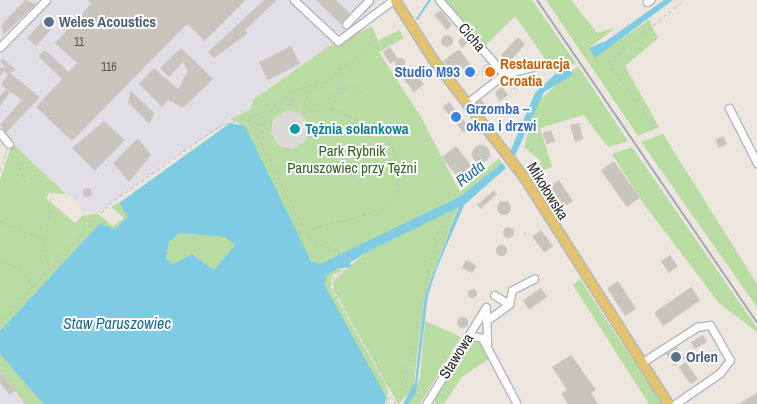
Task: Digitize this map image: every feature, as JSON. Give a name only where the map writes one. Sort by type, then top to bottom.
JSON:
[{"type":"main road","name":"Mikołowska","points":[[394,0],[466,104],[515,164],[668,404]]},
{"type":"street","points":[[0,47],[46,0]]},
{"type":"street","points":[[294,0],[338,40],[394,0]]},
{"type":"street","points":[[346,24],[368,0]]},
{"type":"street","name":"Cicha","points":[[439,0],[504,74]]},
{"type":"street","points":[[466,104],[504,74],[532,67]]},
{"type":"street","points":[[728,108],[757,163]]},
{"type":"street","points":[[0,133],[9,144]]},
{"type":"street","points":[[484,337],[486,321],[510,304],[512,290],[534,279]]},
{"type":"street","points":[[494,295],[510,304]]},
{"type":"street","name":"Stawowa","points":[[426,404],[486,307],[486,321]]},
{"type":"street","points":[[476,324],[517,404]]},
{"type":"street","points":[[642,363],[697,327],[710,325],[730,360],[720,373],[675,404]]},
{"type":"street","points":[[469,335],[484,337]]},
{"type":"path","points":[[655,128],[608,62],[684,0]]},
{"type":"path","points":[[368,47],[369,28]]},
{"type":"path","points":[[299,232],[374,212],[395,200],[401,162],[375,128],[333,109],[303,114],[306,96],[317,84],[368,47],[393,42]]},
{"type":"path","points":[[333,109],[340,66]]},
{"type":"path","points":[[0,322],[51,270],[109,204],[219,126],[270,110],[287,94],[317,84]]},
{"type":"path","points":[[336,89],[353,87],[364,92]]},
{"type":"path","points":[[287,94],[291,99],[291,110]]},
{"type":"path","points":[[262,146],[264,128],[270,110]]},
{"type":"path","points":[[248,118],[304,230],[321,247],[345,251],[352,262],[352,267],[333,277],[333,290],[395,404]]},
{"type":"path","points":[[250,121],[264,128],[271,129]]},
{"type":"path","points":[[362,148],[375,128]]},
{"type":"path","points":[[0,170],[9,144]]},
{"type":"path","points":[[9,144],[25,181]]},
{"type":"path","points":[[51,197],[45,240],[45,261],[51,270]]},
{"type":"path","points":[[395,404],[409,362],[437,233],[451,212]]},
{"type":"path","points":[[0,221],[45,240]]},
{"type":"path","points":[[525,235],[527,229]]},
{"type":"path","points":[[0,260],[20,268],[34,287]]},
{"type":"path","points":[[0,368],[31,404]]},
{"type":"path","points":[[389,404],[390,393]]},
{"type":"path","points":[[26,400],[27,404]]},
{"type":"shaded area","points":[[0,0],[40,0],[0,40]]},
{"type":"shaded area","points":[[53,0],[381,0],[343,33],[336,31],[339,43],[273,84],[254,99],[250,110],[166,162],[99,212],[82,212],[79,204],[0,133],[0,54]]},
{"type":"shaded area","points":[[287,110],[300,113],[309,125],[307,140],[294,149],[279,146],[271,133],[273,119]]},
{"type":"shaded area","points":[[0,371],[24,400],[25,404],[0,404]]},
{"type":"green space","points":[[442,0],[532,0],[576,63],[554,71],[515,16],[483,48]]},
{"type":"green space","points":[[546,0],[571,0],[597,33],[615,28],[589,48],[595,57],[649,20],[658,38],[625,66],[659,127],[638,136]]},
{"type":"green space","name":"Park Rybnik Paruszowiec przy Tężni","points":[[372,26],[378,41],[399,30],[404,38],[379,52],[421,117],[460,192],[499,158],[502,163],[459,197],[320,265],[311,261],[239,123],[230,119],[250,110],[254,99],[328,47]]},
{"type":"green space","points":[[578,66],[628,141],[608,147],[584,115],[540,128],[552,167],[538,173],[531,170],[542,162],[524,147],[537,102]]},
{"type":"green space","points":[[663,134],[757,284],[757,307],[641,142]]},
{"type":"green space","points":[[12,143],[66,194],[49,193],[46,198],[75,223],[82,216],[97,213],[113,226],[124,218],[111,207],[119,203],[129,217],[115,229],[100,223],[0,331],[0,180]]},
{"type":"green space","points":[[632,147],[757,328],[757,332],[719,303],[644,204],[612,154]]},
{"type":"green space","points":[[459,206],[425,295],[413,390],[398,404],[334,290],[334,280],[365,253]]},
{"type":"green space","points":[[180,233],[225,237],[235,245],[214,270],[192,254],[173,264],[166,259],[169,242]]},
{"type":"green space","points":[[336,269],[344,270],[332,275],[331,289],[386,385],[388,404],[325,286],[325,276]]},
{"type":"green space","points":[[580,279],[662,404],[649,404],[573,285]]},
{"type":"green space","points":[[425,321],[461,337],[420,404],[408,404],[420,378]]},
{"type":"green space","points":[[470,339],[480,340],[490,358],[462,377],[444,404],[435,404],[435,395]]},
{"type":"green space","points":[[0,354],[43,404],[25,404],[0,371]]},
{"type":"water","points":[[664,0],[673,0],[595,58],[589,48],[606,41]]},
{"type":"water","points":[[566,64],[573,75],[544,92],[514,158],[510,152],[535,93]]},
{"type":"water","name":"Staw Paruszowiec","points":[[230,123],[245,126],[311,261],[320,264],[459,197],[502,163],[506,168],[464,205],[437,268],[428,295],[416,393],[408,404],[403,404],[415,382],[425,295],[459,207],[365,253],[350,263],[351,267],[336,269],[326,276],[325,286],[386,397],[385,404],[43,404],[0,354],[0,331],[100,223],[115,229],[128,217],[119,203]],"holes":[[[180,233],[225,237],[235,245],[214,270],[192,254],[173,264],[166,259],[169,242]]]},
{"type":"building","points":[[25,0],[36,4],[3,35],[2,24]]},
{"type":"building","points":[[88,0],[246,0],[205,41],[187,24],[72,141],[36,107],[62,79],[38,56],[45,50],[69,72],[77,63],[55,43],[91,4]]},
{"type":"building","points":[[264,0],[277,0],[245,30],[248,33],[214,58],[208,52]]},
{"type":"building","points":[[316,0],[336,0],[351,14],[341,24]]},
{"type":"building","points":[[441,10],[452,25],[447,30],[434,15]]},
{"type":"building","points":[[47,16],[56,24],[36,46],[27,38]]},
{"type":"building","points":[[466,34],[471,40],[462,48],[458,41]]},
{"type":"building","points":[[445,35],[449,35],[453,41],[449,47],[445,47],[441,43],[441,39]]},
{"type":"building","points":[[518,37],[525,44],[509,63],[501,55]]},
{"type":"building","points":[[291,46],[300,64],[268,80],[259,62]]},
{"type":"building","points":[[390,47],[398,59],[390,64],[383,52]]},
{"type":"building","points":[[181,48],[213,79],[183,108],[168,100],[162,107],[139,84],[154,68],[178,89],[188,71],[183,62],[169,77],[160,68]]},
{"type":"building","points":[[459,49],[478,75],[471,80],[461,66],[452,73],[443,61]]},
{"type":"building","points":[[2,58],[16,70],[10,73],[40,97],[6,133],[0,125],[22,100],[1,85],[8,74],[4,71],[0,76],[0,67],[6,68],[0,62]]},
{"type":"building","points":[[398,58],[402,58],[405,63],[404,67],[398,68],[395,65],[395,61]]},
{"type":"building","name":"Restauracja Croatia","points":[[489,64],[494,66],[496,71],[494,76],[489,78],[484,76],[482,71],[484,66]]},
{"type":"building","points":[[413,70],[424,84],[414,92],[403,78]]},
{"type":"building","points":[[517,76],[522,84],[514,90],[509,82]]},
{"type":"building","points":[[502,87],[508,95],[499,102],[495,92]]},
{"type":"building","points":[[6,89],[10,93],[0,106],[0,96]]},
{"type":"building","points":[[131,91],[154,113],[150,124],[128,102]]},
{"type":"building","points":[[479,97],[486,105],[479,111],[473,101]]},
{"type":"building","points":[[449,102],[470,128],[464,133],[443,107]]},
{"type":"building","points":[[104,121],[125,140],[95,171],[72,148]]},
{"type":"building","name":"Tężnia solankowa","points":[[292,121],[298,121],[302,128],[298,135],[292,135],[288,131],[288,125]]},
{"type":"building","points":[[579,123],[583,139],[575,142],[570,125]]},
{"type":"building","points":[[551,130],[555,141],[547,144],[543,133]]},
{"type":"building","points":[[723,136],[727,144],[719,148],[715,140]]},
{"type":"building","points":[[138,138],[151,155],[129,182],[113,163]]},
{"type":"building","points":[[481,145],[487,148],[490,154],[487,160],[481,163],[475,160],[472,154],[475,148]]},
{"type":"building","points":[[456,146],[476,172],[462,183],[442,157]]},
{"type":"building","points":[[614,161],[640,198],[627,207],[601,170]]},
{"type":"building","points":[[559,180],[573,201],[564,207],[550,186]]},
{"type":"building","points":[[87,188],[91,192],[87,196],[83,192]]},
{"type":"building","points":[[494,190],[497,194],[481,209],[477,205]]},
{"type":"building","points":[[504,201],[509,203],[511,208],[509,213],[504,215],[499,213],[497,208],[499,203]]},
{"type":"building","points":[[508,226],[514,232],[508,238],[502,232]]},
{"type":"building","points":[[541,230],[553,246],[544,253],[532,237]]},
{"type":"building","points":[[501,244],[507,250],[501,256],[495,250]]},
{"type":"building","points":[[670,255],[678,267],[669,273],[661,261]]},
{"type":"building","points":[[466,260],[477,266],[472,273],[462,268]]},
{"type":"building","points":[[618,281],[636,309],[625,316],[607,288]]},
{"type":"building","points":[[691,287],[700,300],[663,326],[654,313]]},
{"type":"building","points":[[541,288],[547,297],[529,309],[523,300]]},
{"type":"building","points":[[472,289],[476,293],[472,297],[468,293]]},
{"type":"building","points":[[460,317],[464,317],[467,322],[466,326],[460,327],[457,324],[457,320]]},
{"type":"building","points":[[703,335],[707,342],[695,349],[691,342]]},
{"type":"building","points":[[676,347],[686,358],[674,366],[666,354]]},
{"type":"building","points":[[571,355],[596,390],[591,393],[598,404],[568,404],[561,394],[567,390],[552,367]]},
{"type":"building","points":[[686,362],[698,379],[691,384],[679,367]]},
{"type":"building","points":[[0,372],[15,391],[10,395],[0,383]]},
{"type":"building","points":[[757,393],[757,404],[739,404]]},
{"type":"waterway","points":[[417,19],[430,0]]},
{"type":"railway","points":[[537,0],[757,323]]},
{"type":"place","name":"Weles Acoustics","points":[[49,22]]},
{"type":"place","name":"Studio M93","points":[[470,72]]},
{"type":"place","name":"Restauracja Croatia","points":[[490,72]]},
{"type":"place","name":"Grzomba – okna i drzwi","points":[[456,117]]},
{"type":"place","name":"Tężnia solankowa","points":[[295,129]]},
{"type":"place","name":"Orlen","points":[[676,357]]},
{"type":"water label","name":"Ruda","points":[[470,173]]}]
